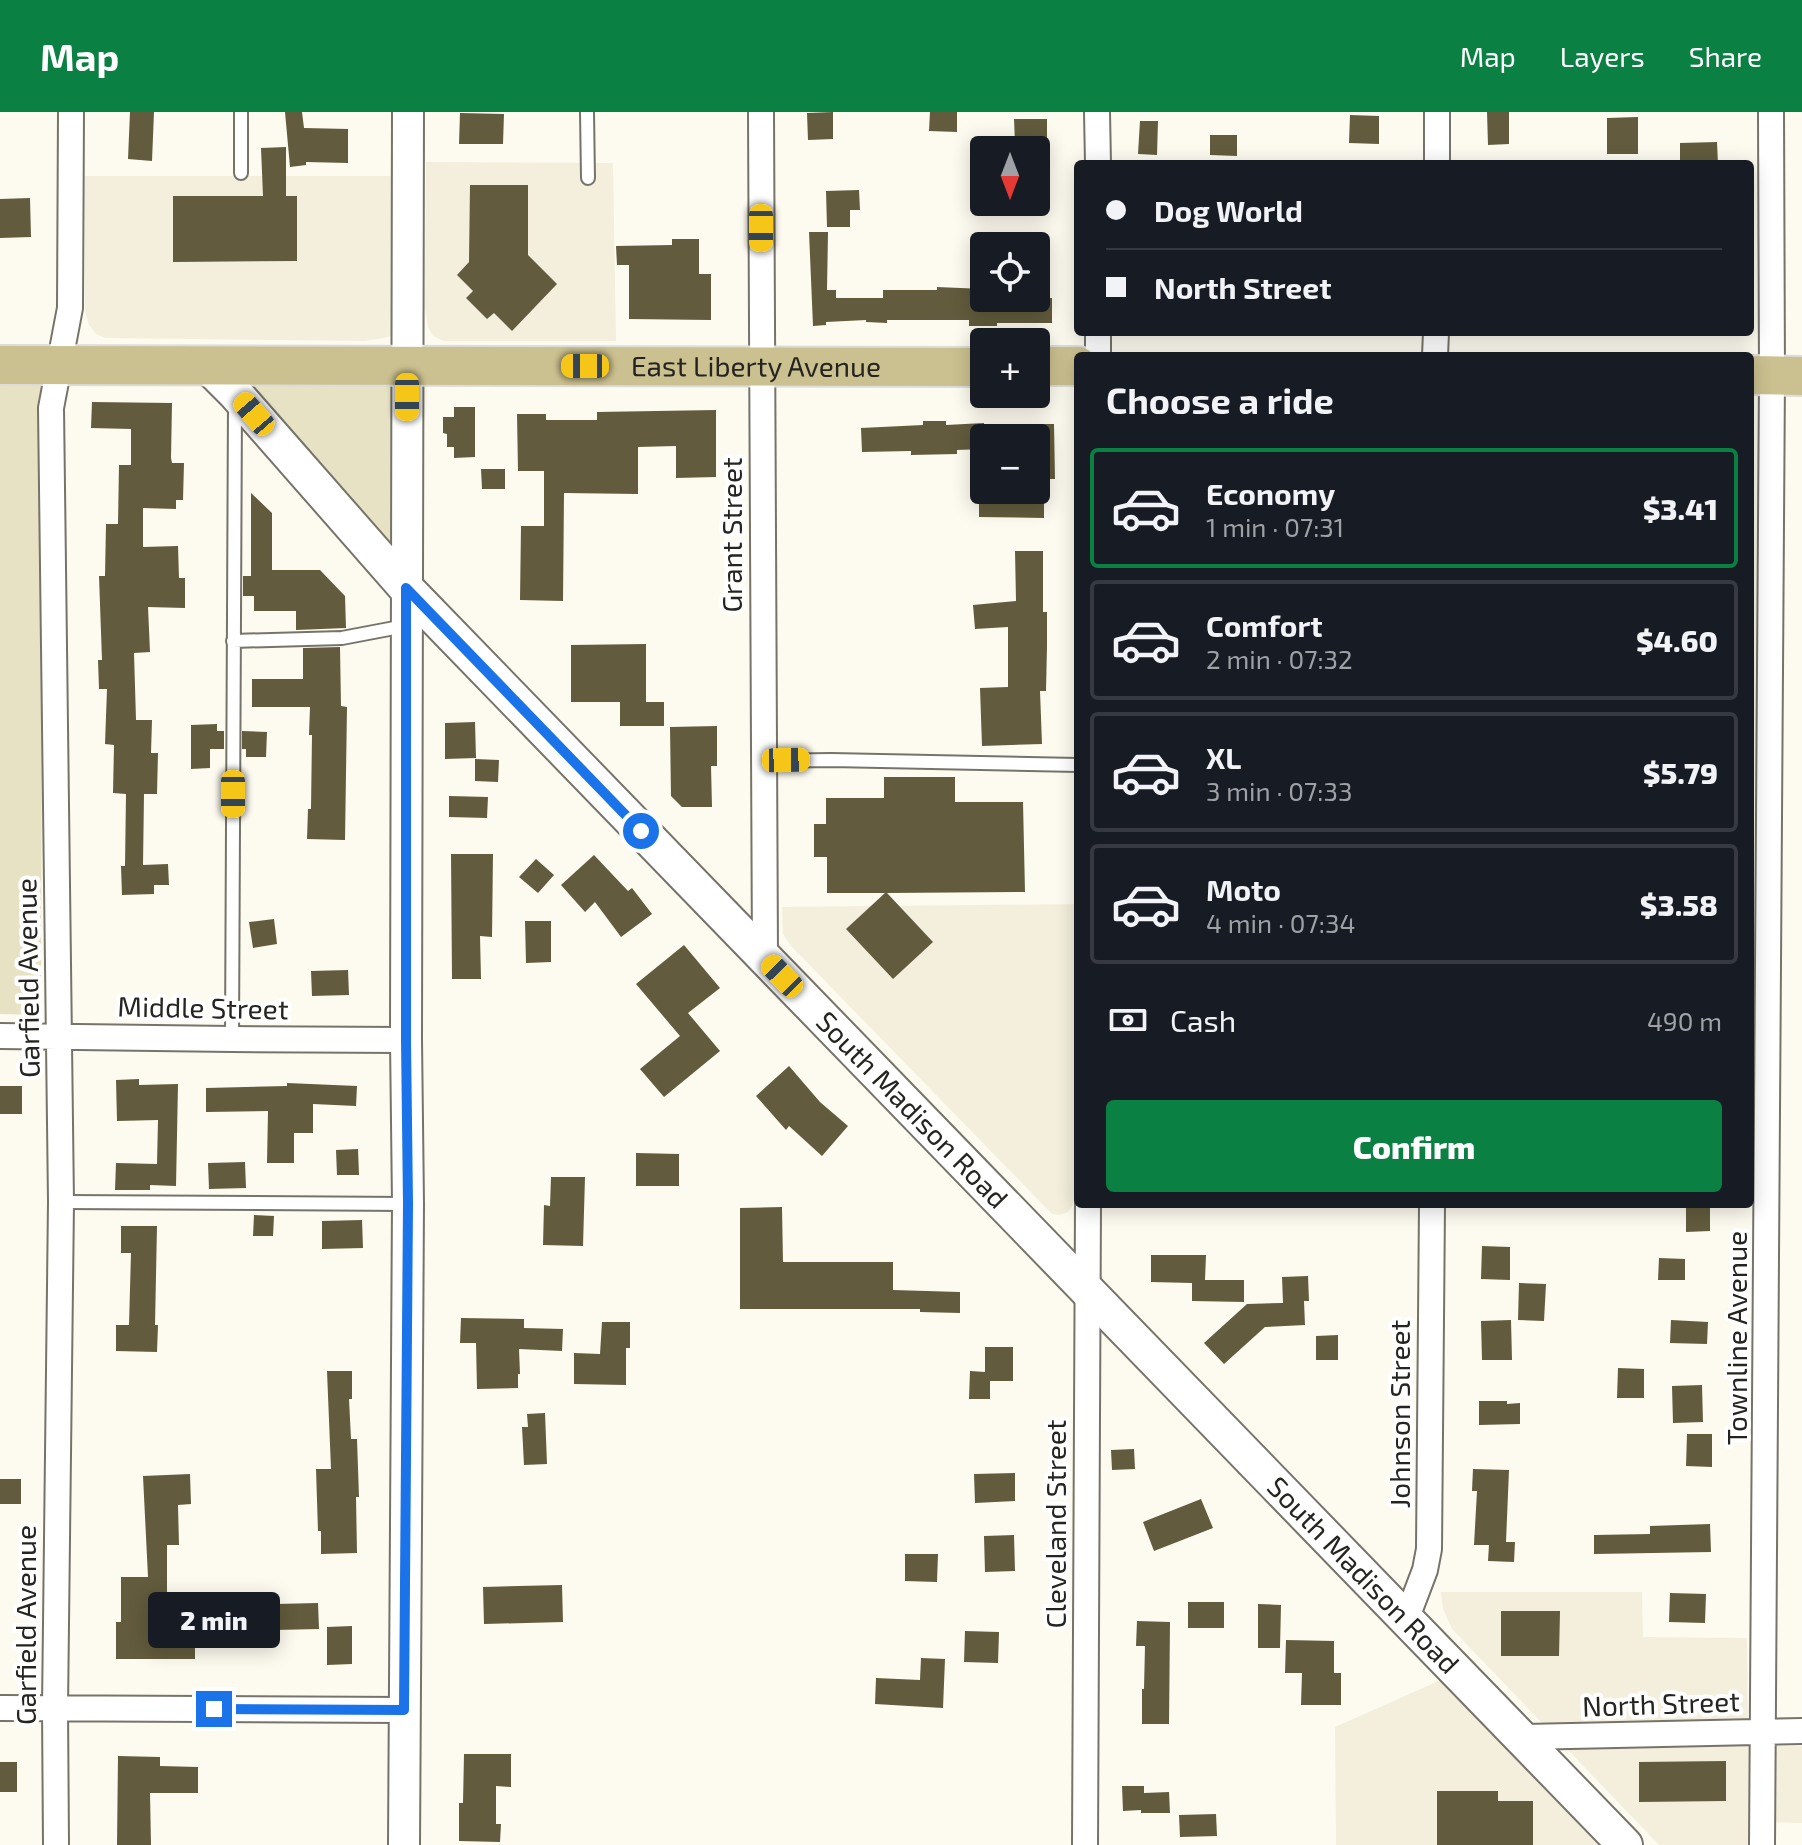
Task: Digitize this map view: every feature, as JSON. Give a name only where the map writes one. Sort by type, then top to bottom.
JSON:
[{"type":"main road","name":"East Liberty Avenue","points":[[0,365],[970,367]]},
{"type":"main road","name":"South Madison Road","points":[[207,365],[406,588],[1625,1845]]},
{"type":"main road","points":[[1050,366],[1074,366]]},
{"type":"street","name":"Garfield Avenue","points":[[56,1845],[61,1202],[51,408],[70,308],[71,112]]},
{"type":"street","points":[[404,1845],[408,1204],[408,112]]},
{"type":"street","name":"Grant Street","points":[[761,112],[765,957]]},
{"type":"street","points":[[1097,112],[1098,160]]},
{"type":"street","points":[[1437,112],[1437,160]]},
{"type":"street","name":"Townline Avenue","points":[[1762,1845],[1775,376],[1771,112]]},
{"type":"street","name":"Middle Street","points":[[0,1036],[406,1040]]},
{"type":"street","name":"Cleveland Street","points":[[1085,1845],[1088,1208]]},
{"type":"street","name":"Johnson Street","points":[[1406,1620],[1425,1570],[1429,1549],[1432,1208]]},
{"type":"street","points":[[0,1708],[404,1710]]},
{"type":"street","name":"North Street","points":[[1522,1737],[1802,1731]]},
{"type":"lane","points":[[241,112],[241,173]]},
{"type":"lane","points":[[587,112],[588,178]]},
{"type":"lane","points":[[232,1039],[235,393]]},
{"type":"lane","points":[[233,641],[342,638],[406,626]]},
{"type":"lane","points":[[764,761],[1074,765]]},
{"type":"lane","points":[[61,1202],[408,1204]]},
{"type":"shaded area","points":[[426,162],[613,163],[616,341],[444,341],[433,336],[425,308]]},
{"type":"shaded area","points":[[85,176],[396,176],[394,335],[365,341],[105,338],[96,334],[89,325],[85,311]]},
{"type":"shaded area","points":[[267,365],[408,366],[406,588],[235,393]]},
{"type":"shaded area","points":[[0,386],[43,386],[41,1015],[0,1014]]},
{"type":"shaded area","points":[[1074,904],[1074,1200],[1066,1213],[1052,1214],[790,945],[783,934],[782,907]]},
{"type":"shaded area","points":[[1441,1592],[1642,1592],[1643,1637],[1747,1638],[1748,1746],[1802,1746],[1802,1823],[1751,1822],[1750,1845],[1659,1845],[1452,1629],[1443,1609]]},
{"type":"shaded area","points":[[1443,1679],[1603,1845],[1336,1845],[1335,1727]]},
{"type":"building","points":[[130,112],[154,112],[152,161],[128,159]]},
{"type":"building","points":[[285,112],[302,112],[304,128],[348,129],[348,163],[306,162],[306,165],[290,167]]},
{"type":"building","points":[[833,112],[833,139],[808,140],[807,113]]},
{"type":"building","points":[[930,112],[957,112],[957,132],[929,131]]},
{"type":"building","points":[[1487,112],[1509,112],[1509,144],[1488,145]]},
{"type":"building","points":[[460,113],[504,114],[503,144],[459,144]]},
{"type":"building","points":[[1350,115],[1379,116],[1379,144],[1349,143]]},
{"type":"building","points":[[1638,117],[1638,154],[1607,154],[1607,118]]},
{"type":"building","points":[[1014,119],[1047,119],[1047,136],[1015,136]]},
{"type":"building","points":[[1140,121],[1158,121],[1157,155],[1138,154]]},
{"type":"building","points":[[1210,135],[1237,135],[1237,156],[1210,155]]},
{"type":"building","points":[[1717,142],[1718,160],[1680,160],[1680,143]]},
{"type":"building","points":[[286,147],[286,196],[297,196],[297,261],[173,262],[173,196],[263,196],[261,148]]},
{"type":"building","points":[[470,185],[528,185],[528,255],[557,284],[512,331],[494,313],[487,319],[466,298],[473,291],[457,275],[469,262]]},
{"type":"building","points":[[859,190],[860,210],[850,210],[850,227],[827,227],[826,191]]},
{"type":"building","points":[[30,198],[31,237],[0,238],[0,199]]},
{"type":"building","points":[[809,232],[828,232],[827,290],[836,290],[836,298],[883,298],[883,290],[970,288],[970,312],[1050,312],[1052,298],[1052,323],[969,326],[969,320],[887,320],[887,323],[866,320],[826,322],[826,325],[813,326]]},
{"type":"building","points":[[672,239],[699,239],[699,274],[711,274],[711,320],[629,319],[629,265],[617,265],[616,246],[672,245]]},
{"type":"building","points":[[92,402],[172,403],[172,463],[184,463],[183,500],[176,500],[176,509],[143,508],[143,547],[178,546],[179,578],[185,578],[185,608],[148,607],[150,652],[134,653],[136,720],[152,720],[151,753],[158,753],[157,794],[144,794],[143,865],[168,864],[169,885],[154,885],[154,894],[122,895],[126,794],[113,793],[114,745],[105,744],[107,689],[99,689],[98,660],[102,660],[99,576],[105,576],[106,524],[118,524],[119,465],[131,465],[131,429],[91,428]]},
{"type":"building","points":[[454,407],[475,407],[475,457],[454,458],[454,447],[447,447],[443,417],[454,417]]},
{"type":"building","points":[[716,410],[716,477],[676,478],[676,446],[638,447],[638,494],[564,493],[563,601],[520,600],[521,526],[544,526],[544,471],[518,471],[517,414],[546,414],[546,420],[597,420],[597,412]]},
{"type":"building","points":[[923,421],[946,421],[946,425],[984,423],[970,424],[970,450],[957,450],[957,454],[862,452],[861,428],[923,425]]},
{"type":"building","points":[[1050,424],[1054,424],[1055,479],[1050,479]]},
{"type":"building","points":[[481,469],[505,469],[505,489],[482,489]]},
{"type":"building","points":[[251,493],[272,513],[272,570],[320,570],[345,596],[346,628],[296,630],[296,611],[254,611],[254,596],[243,596],[243,576],[251,576]]},
{"type":"building","points":[[979,504],[1044,504],[1044,518],[979,517]]},
{"type":"building","points":[[1015,551],[1043,551],[1043,612],[1047,612],[1047,646],[1046,691],[1040,691],[1042,744],[982,746],[980,688],[1008,687],[1008,627],[975,629],[973,605],[1016,601]]},
{"type":"building","points":[[646,644],[646,702],[664,702],[664,726],[620,726],[620,702],[571,702],[571,645]]},
{"type":"building","points":[[340,647],[341,706],[347,707],[345,840],[307,839],[308,809],[311,809],[310,707],[252,707],[252,679],[303,679],[303,648]]},
{"type":"building","points":[[475,722],[476,758],[445,759],[445,723]]},
{"type":"building","points":[[217,724],[217,731],[224,731],[224,749],[210,749],[210,768],[191,769],[191,725]]},
{"type":"building","points":[[717,726],[717,766],[711,766],[712,807],[682,807],[671,796],[670,727]]},
{"type":"building","points":[[242,731],[267,732],[266,757],[246,757],[246,749],[242,749]]},
{"type":"building","points":[[475,759],[499,760],[498,782],[475,781]]},
{"type":"building","points":[[884,777],[955,777],[955,802],[1023,802],[1025,892],[887,893],[933,942],[893,979],[846,929],[885,893],[827,893],[827,857],[814,857],[814,824],[826,824],[826,798],[884,798]]},
{"type":"building","points":[[449,796],[488,797],[487,818],[449,817]]},
{"type":"building","points":[[451,854],[493,854],[492,937],[480,936],[481,979],[452,979]]},
{"type":"building","points":[[594,855],[628,891],[632,888],[652,914],[621,937],[595,902],[585,912],[561,885]]},
{"type":"building","points":[[536,859],[554,875],[538,893],[519,877]]},
{"type":"building","points":[[274,919],[277,944],[253,948],[249,922]]},
{"type":"building","points":[[525,921],[551,921],[551,962],[526,963]]},
{"type":"building","points":[[684,945],[720,988],[688,1013],[720,1051],[664,1097],[640,1069],[680,1036],[636,984]]},
{"type":"building","points":[[348,970],[349,995],[312,996],[311,971]]},
{"type":"building","points":[[789,1066],[820,1102],[848,1126],[822,1156],[789,1126],[786,1130],[756,1096]]},
{"type":"building","points":[[139,1079],[139,1085],[178,1084],[176,1186],[150,1185],[150,1190],[115,1190],[116,1163],[157,1164],[158,1120],[117,1121],[116,1080]]},
{"type":"building","points":[[287,1083],[357,1086],[356,1106],[313,1104],[313,1133],[294,1133],[294,1163],[267,1163],[268,1111],[206,1112],[206,1088],[287,1086]]},
{"type":"building","points":[[0,1086],[22,1086],[22,1114],[0,1114]]},
{"type":"building","points":[[358,1149],[359,1175],[337,1175],[336,1150]]},
{"type":"building","points":[[636,1153],[679,1154],[679,1186],[636,1186]]},
{"type":"building","points":[[245,1162],[246,1188],[209,1189],[208,1163]]},
{"type":"building","points":[[551,1177],[585,1177],[583,1246],[543,1245],[544,1205],[550,1206]]},
{"type":"building","points":[[782,1207],[783,1262],[893,1262],[893,1290],[960,1292],[960,1313],[920,1312],[920,1309],[740,1309],[740,1208]]},
{"type":"building","points":[[1686,1208],[1710,1208],[1710,1231],[1686,1232]]},
{"type":"building","points":[[254,1215],[274,1216],[273,1236],[253,1236]]},
{"type":"building","points":[[362,1220],[363,1248],[322,1249],[322,1221]]},
{"type":"building","points":[[121,1226],[157,1226],[157,1352],[116,1351],[116,1325],[129,1325],[131,1253],[121,1253]]},
{"type":"building","points":[[1482,1246],[1510,1247],[1510,1280],[1481,1279]]},
{"type":"building","points":[[1151,1255],[1206,1255],[1205,1280],[1244,1280],[1244,1302],[1192,1301],[1192,1283],[1151,1282]]},
{"type":"building","points":[[1659,1258],[1685,1259],[1685,1280],[1658,1280]]},
{"type":"building","points":[[1308,1276],[1309,1301],[1304,1301],[1305,1325],[1265,1327],[1224,1364],[1204,1343],[1247,1304],[1283,1303],[1282,1277]]},
{"type":"building","points":[[1519,1283],[1546,1284],[1544,1321],[1518,1320]]},
{"type":"building","points":[[461,1318],[524,1319],[524,1328],[563,1329],[562,1351],[519,1349],[518,1388],[477,1389],[476,1343],[460,1343]]},
{"type":"building","points":[[1511,1320],[1512,1360],[1482,1360],[1481,1321]]},
{"type":"building","points":[[1671,1320],[1708,1322],[1707,1344],[1670,1343]]},
{"type":"building","points":[[602,1322],[630,1322],[626,1385],[574,1384],[574,1353],[600,1354]]},
{"type":"building","points":[[1338,1335],[1338,1360],[1316,1360],[1316,1336]]},
{"type":"building","points":[[985,1347],[1013,1347],[1013,1381],[990,1381],[990,1399],[969,1399],[970,1371],[985,1372]]},
{"type":"building","points":[[1618,1368],[1644,1369],[1644,1398],[1617,1398]]},
{"type":"building","points":[[327,1371],[352,1371],[352,1399],[349,1399],[351,1439],[357,1439],[357,1553],[321,1554],[316,1469],[331,1469]]},
{"type":"building","points":[[1702,1385],[1703,1422],[1673,1423],[1672,1386]]},
{"type":"building","points":[[1479,1401],[1520,1403],[1520,1424],[1479,1425]]},
{"type":"building","points":[[545,1413],[547,1464],[524,1465],[522,1427],[528,1427],[527,1414]]},
{"type":"building","points":[[1687,1434],[1712,1434],[1712,1467],[1686,1466]]},
{"type":"building","points":[[1134,1449],[1135,1469],[1112,1470],[1111,1450]]},
{"type":"building","points":[[1473,1469],[1509,1470],[1506,1542],[1515,1542],[1514,1562],[1488,1561],[1489,1545],[1474,1545],[1477,1491],[1472,1491]]},
{"type":"building","points":[[1015,1473],[1015,1501],[975,1503],[974,1474]]},
{"type":"building","points":[[190,1474],[191,1504],[178,1505],[179,1545],[167,1545],[167,1637],[195,1637],[195,1659],[116,1659],[116,1622],[121,1622],[121,1577],[148,1577],[143,1476]]},
{"type":"building","points":[[0,1479],[21,1479],[21,1504],[0,1504]]},
{"type":"building","points":[[1201,1499],[1213,1528],[1154,1551],[1143,1522]]},
{"type":"building","points":[[1710,1524],[1711,1552],[1594,1554],[1594,1535],[1650,1534],[1650,1526]]},
{"type":"building","points":[[1014,1535],[1015,1571],[985,1572],[984,1536]]},
{"type":"building","points":[[905,1554],[938,1554],[937,1582],[905,1581]]},
{"type":"building","points":[[562,1585],[563,1622],[484,1624],[483,1587]]},
{"type":"building","points":[[1670,1593],[1706,1594],[1705,1623],[1669,1622]]},
{"type":"building","points":[[1188,1602],[1224,1602],[1224,1628],[1188,1628]]},
{"type":"building","points":[[318,1603],[319,1629],[276,1630],[276,1604]]},
{"type":"building","points":[[1258,1604],[1281,1605],[1280,1648],[1258,1648]]},
{"type":"building","points":[[1501,1611],[1560,1611],[1559,1656],[1501,1656]]},
{"type":"building","points":[[1137,1621],[1170,1622],[1169,1724],[1142,1724],[1145,1646],[1136,1646]]},
{"type":"building","points":[[352,1626],[352,1664],[327,1665],[327,1627]]},
{"type":"building","points":[[965,1631],[999,1632],[998,1663],[964,1662]]},
{"type":"building","points":[[1286,1640],[1334,1641],[1334,1673],[1341,1673],[1341,1705],[1301,1705],[1302,1673],[1285,1673]]},
{"type":"building","points":[[921,1658],[945,1659],[943,1708],[875,1704],[876,1678],[920,1680]]},
{"type":"building","points":[[464,1754],[511,1754],[511,1787],[496,1786],[496,1824],[501,1824],[500,1842],[459,1841]]},
{"type":"building","points":[[118,1756],[160,1757],[160,1766],[198,1767],[198,1793],[150,1793],[151,1845],[117,1845]]},
{"type":"building","points":[[1726,1761],[1726,1801],[1639,1802],[1639,1762]]},
{"type":"building","points":[[0,1762],[17,1762],[17,1792],[0,1792]]},
{"type":"building","points":[[1122,1786],[1144,1786],[1144,1793],[1169,1792],[1170,1813],[1123,1811]]},
{"type":"building","points":[[1437,1791],[1498,1791],[1498,1801],[1533,1801],[1533,1845],[1437,1845]]},
{"type":"building","points":[[1216,1814],[1217,1836],[1180,1837],[1179,1815]]},
{"type":"route","points":[[214,1709],[404,1710],[408,1204],[406,588],[641,831]]}]
